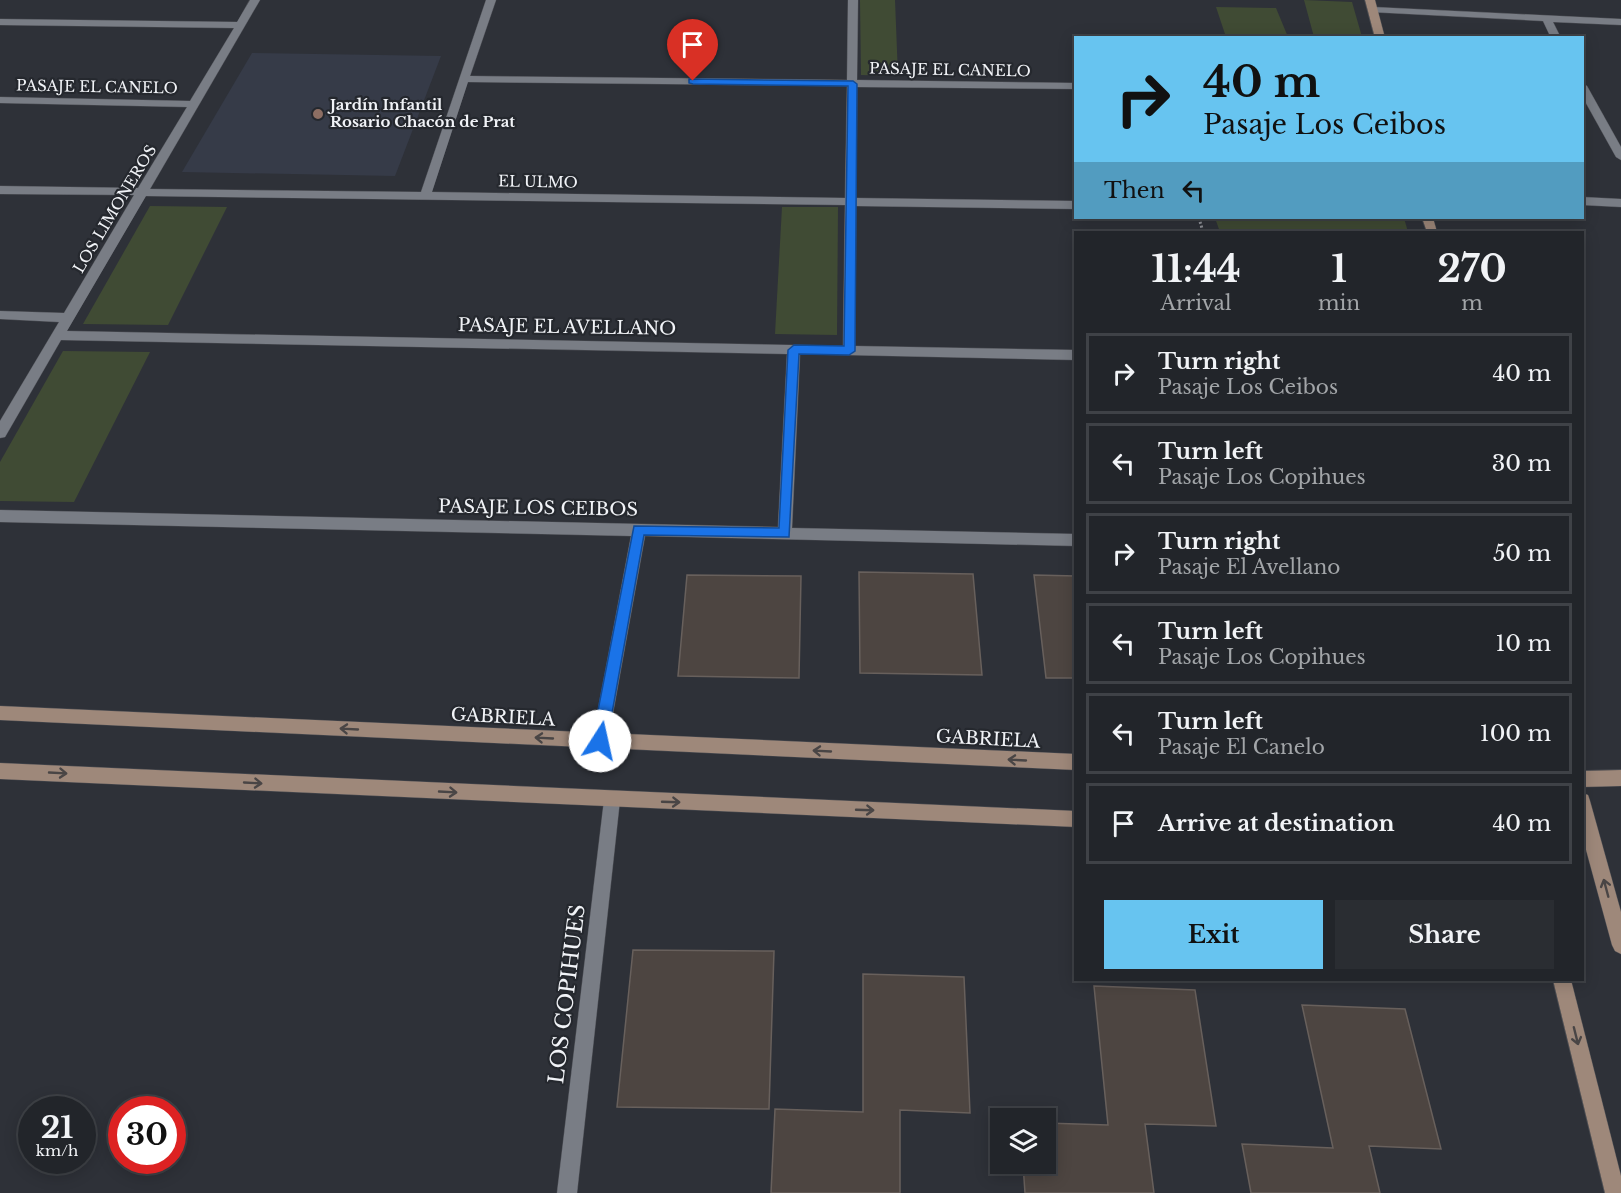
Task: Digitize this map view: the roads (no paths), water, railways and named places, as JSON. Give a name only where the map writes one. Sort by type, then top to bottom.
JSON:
[{"type":"street","name":"LOS LIMONEROS","points":[[0,434],[255,0]]},
{"type":"street","points":[[424,196],[491,0]]},
{"type":"street","points":[[849,351],[853,0]]},
{"type":"street","points":[[1380,36],[1372,5],[1621,22]]},
{"type":"street","points":[[1546,18],[1555,36]]},
{"type":"street","points":[[0,22],[241,25]]},
{"type":"street","name":"PASAJE EL CANELO","points":[[464,79],[1074,86]]},
{"type":"street","points":[[1584,90],[1621,157]]},
{"type":"street","name":"PASAJE EL CANELO","points":[[0,100],[194,104]]},
{"type":"street","name":"EL ULMO","points":[[0,190],[1074,205]]},
{"type":"street","points":[[1584,201],[1621,203]]},
{"type":"street","points":[[0,315],[68,318]]},
{"type":"street","name":"PASAJE EL AVELLANO","points":[[58,335],[1074,355]]},
{"type":"street","points":[[785,533],[794,350]]},
{"type":"street","name":"PASAJE LOS CEIBOS","points":[[0,516],[1074,540]]},
{"type":"street","points":[[600,741],[639,530]]},
{"type":"street","name":"GABRIELA","points":[[0,713],[1074,762]]},
{"type":"street","points":[[0,771],[1074,819]]},
{"type":"street","points":[[1584,779],[1621,778]]},
{"type":"street","name":"LOS COPIHUES","points":[[567,1193],[612,800]]},
{"type":"street","points":[[1584,808],[1621,945]]},
{"type":"street","points":[[1562,981],[1615,1193]]},
{"type":"place","name":"Jardín Infantil Rosario Chacón de Prat","points":[[318,114]]}]
